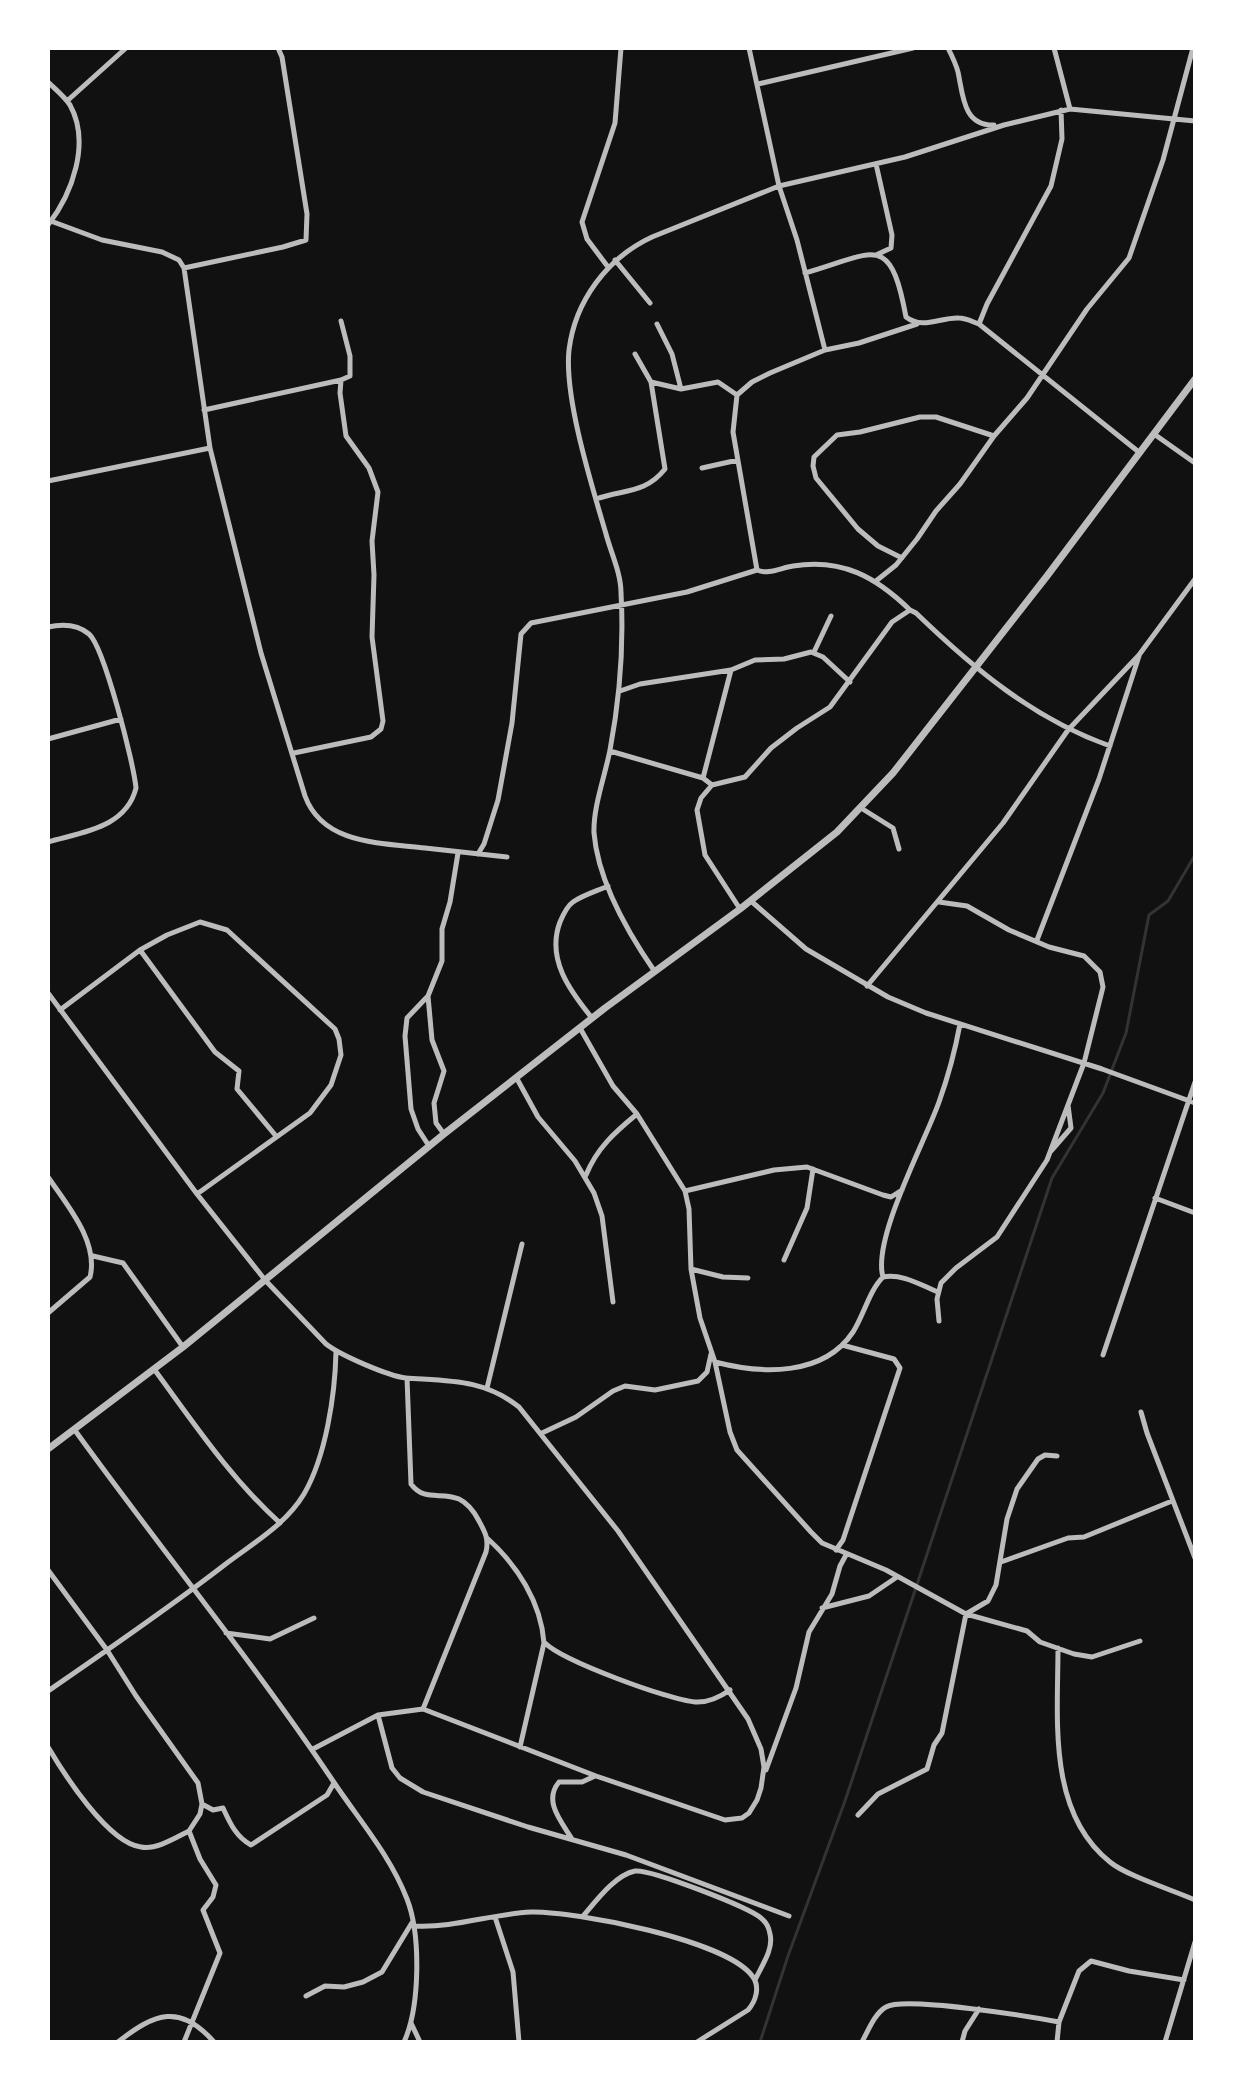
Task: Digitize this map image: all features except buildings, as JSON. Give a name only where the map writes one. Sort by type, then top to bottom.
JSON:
[{"type":"street","points":[[67,101],[126,48]]},
{"type":"street","points":[[184,268],[306,240],[307,218],[282,57],[278,48]]},
{"type":"street","points":[[608,267],[587,239],[582,222],[614,128],[621,48]]},
{"type":"street","points":[[749,48],[779,186],[797,240],[825,350]]},
{"type":"street","points":[[758,84],[913,48]]},
{"type":"street","points":[[948,48],[956,65],[964,104],[970,117],[982,125],[1004,125]]},
{"type":"street","points":[[1054,48],[1070,109]]},
{"type":"street","points":[[876,581],[902,558],[1043,375],[1087,309],[1129,258],[1175,119],[1193,48]]},
{"type":"street","points":[[48,82],[67,101],[76,125],[77,165],[58,211],[49,222],[102,240],[162,252],[179,260],[184,268],[210,448],[261,653],[307,801],[322,821],[340,833],[365,842],[507,857]]},
{"type":"street","points":[[979,324],[1051,186],[1062,139],[1061,110]]},
{"type":"street","points":[[655,972],[608,886],[594,832],[620,691],[624,638],[619,580],[596,500],[568,371],[570,346],[585,301],[608,267],[635,245],[779,186],[876,164],[1061,110],[1195,121]]},
{"type":"street","points":[[805,273],[861,256],[876,255],[891,248],[892,235],[876,164]]},
{"type":"street","points":[[876,255],[892,265],[906,317],[918,324]]},
{"type":"street","points":[[615,260],[650,303]]},
{"type":"street","points":[[757,570],[733,432],[737,395],[752,382],[825,350],[859,343],[918,324],[960,318],[979,324],[1140,453]]},
{"type":"street","points":[[204,410],[350,376],[352,366],[341,321]]},
{"type":"street","points":[[657,324],[672,354],[681,389]]},
{"type":"street","points":[[596,500],[616,492],[641,489],[655,482],[665,469],[651,382],[635,354]]},
{"type":"street","points":[[48,1449],[183,1347],[516,1077],[837,832],[893,773],[1195,379]]},
{"type":"street","points":[[294,753],[371,737],[381,729],[383,721],[372,637],[372,541],[378,492],[369,468],[346,436],[341,380]]},
{"type":"street","points":[[651,382],[681,389],[718,382],[737,395]]},
{"type":"street","points":[[902,558],[878,546],[858,529],[816,478],[814,457],[837,435],[920,417],[936,417],[994,436]]},
{"type":"street","points":[[1154,434],[1195,463]]},
{"type":"street","points":[[48,481],[210,448]]},
{"type":"street","points":[[702,468],[738,460]]},
{"type":"street","points":[[478,854],[494,815],[503,777],[523,628],[531,623],[621,603],[687,592],[757,570],[765,573],[791,566],[831,564],[876,581],[1033,711],[1068,730],[1110,746]]},
{"type":"street","points":[[867,986],[1003,823],[1068,730],[1139,655],[1195,579]]},
{"type":"street","points":[[740,909],[709,862],[700,830],[699,801],[712,785],[745,777],[787,735],[830,707],[892,622],[910,610]]},
{"type":"street","points":[[814,652],[831,616]]},
{"type":"street","points":[[48,627],[64,624],[92,636],[121,719],[136,788],[134,799],[126,810],[106,825],[48,842]]},
{"type":"street","points":[[620,691],[640,684],[731,670],[755,660],[780,660],[814,652],[850,682]]},
{"type":"street","points":[[1037,940],[1110,746],[1139,655]]},
{"type":"street","points":[[703,778],[731,670]]},
{"type":"street","points":[[48,739],[121,719]]},
{"type":"street","points":[[610,751],[703,778],[712,785]]},
{"type":"street","points":[[861,808],[893,828],[899,849]]},
{"type":"street","points":[[429,1146],[413,1120],[405,1036],[407,1018],[428,996],[442,961],[442,929],[458,853]]},
{"type":"street","points":[[592,1018],[574,995],[559,966],[555,941],[563,914],[572,902],[608,886]]},
{"type":"street","points":[[750,900],[806,949],[867,986],[913,1008],[1102,1069],[1195,1103]]},
{"type":"street","points":[[939,902],[967,906],[1009,930],[1049,947],[1084,956],[1102,975],[1101,1000],[1084,1063],[1051,1152],[997,1237],[941,1283],[938,1292],[939,1321]]},
{"type":"street","points":[[60,1010],[140,950],[200,922],[227,930],[335,1029],[341,1055],[331,1085],[310,1113],[197,1194]]},
{"type":"street","points":[[140,950],[215,1052],[239,1071],[237,1089],[276,1136]]},
{"type":"street","points":[[48,993],[265,1280],[336,1352],[407,1378],[448,1379],[487,1388],[519,1407],[618,1531],[658,1592],[730,1690],[748,1719],[761,1749],[763,1776]]},
{"type":"street","points":[[428,996],[432,1040],[444,1071],[434,1103],[436,1123],[444,1134]]},
{"type":"street","points":[[715,1362],[759,1371],[785,1369],[819,1360],[841,1345],[855,1329],[883,1277],[881,1255],[903,1189],[938,1105],[960,1024]]},
{"type":"street","points":[[580,1028],[613,1086],[637,1114],[685,1191],[689,1209],[691,1269],[700,1318],[715,1362],[730,1432],[737,1450],[811,1532],[822,1543],[886,1570],[966,1614],[1027,1631],[1040,1642],[1058,1648],[1092,1657],[1140,1641]]},
{"type":"street","points":[[516,1077],[538,1117],[585,1176],[602,1216],[613,1302]]},
{"type":"street","points":[[1103,1355],[1195,1082]]},
{"type":"street","points":[[1051,1152],[1071,1128],[1068,1105]]},
{"type":"street","points":[[585,1176],[598,1151],[637,1114]]},
{"type":"street","points":[[685,1191],[791,1167],[813,1169],[891,1197],[903,1189]]},
{"type":"street","points":[[784,1260],[807,1208],[813,1169]]},
{"type":"street","points":[[48,1177],[93,1256],[90,1277],[48,1313]]},
{"type":"street","points":[[1154,1198],[1195,1213]]},
{"type":"street","points":[[487,1388],[522,1244]]},
{"type":"street","points":[[93,1256],[117,1260],[128,1269],[183,1347]]},
{"type":"street","points":[[691,1269],[723,1277],[748,1278]]},
{"type":"street","points":[[883,1277],[890,1275],[938,1292]]},
{"type":"street","points":[[836,1550],[843,1540],[900,1368],[894,1359],[841,1345]]},
{"type":"street","points":[[48,1691],[193,1589],[280,1523],[305,1491],[319,1453],[332,1400],[336,1352]]},
{"type":"street","points":[[542,1433],[576,1417],[625,1386],[655,1390],[698,1381],[707,1372],[711,1353]]},
{"type":"street","points":[[153,1368],[228,1469],[246,1486],[255,1501],[280,1523]]},
{"type":"street","points":[[407,1378],[411,1484],[420,1493],[462,1499],[475,1513],[487,1538],[508,1559],[531,1594],[539,1614],[544,1643],[520,1747]]},
{"type":"street","points":[[1141,1412],[1195,1558]]},
{"type":"street","points":[[74,1429],[313,1749],[377,1841],[407,1898],[414,1923],[418,1960],[410,2022],[404,2042]]},
{"type":"street","points":[[858,1815],[878,1794],[927,1769],[934,1745],[942,1733],[966,1614],[988,1601],[996,1585],[1007,1519],[1017,1489],[1038,1459],[1045,1455],[1057,1456]]},
{"type":"street","points":[[1001,1562],[1068,1538],[1084,1537],[1172,1501]]},
{"type":"street","points":[[423,1709],[486,1552],[487,1538]]},
{"type":"street","points":[[313,1749],[378,1715],[423,1709],[596,1776],[693,1810],[735,1820],[749,1813],[757,1800],[796,1688],[808,1636],[832,1594],[846,1555]]},
{"type":"street","points":[[48,1570],[190,1769],[200,1787],[202,1804],[198,1819],[189,1831],[161,1844],[141,1847],[115,1835],[48,1747]]},
{"type":"street","points":[[821,1609],[869,1596],[897,1577]]},
{"type":"street","points":[[226,1633],[270,1639],[314,1618]]},
{"type":"street","points":[[544,1643],[570,1659],[684,1700],[709,1701],[730,1690]]},
{"type":"street","points":[[1058,1648],[1059,1759],[1070,1803],[1088,1839],[1111,1864],[1195,1900]]},
{"type":"street","points":[[378,1715],[392,1768],[412,1787],[501,1818],[626,1855],[789,1916]]},
{"type":"street","points":[[572,1839],[555,1812],[552,1800],[554,1790],[559,1782],[582,1782],[596,1776]]},
{"type":"street","points":[[202,1804],[213,1810],[223,1808],[230,1824],[251,1845],[327,1795],[334,1783]]},
{"type":"street","points":[[184,2042],[220,1953],[203,1910],[213,1897],[216,1885],[200,1859],[189,1831]]},
{"type":"street","points":[[584,1915],[618,1880],[633,1871],[642,1871],[745,1909],[766,1922],[771,1938],[770,1947],[755,1980],[757,1991],[754,2003],[697,2042]]},
{"type":"street","points":[[414,1923],[447,1927],[541,1912],[584,1915],[711,1951],[737,1964],[755,1980]]},
{"type":"street","points":[[495,1917],[513,1972],[519,2042]]},
{"type":"street","points":[[306,1996],[325,1986],[344,1987],[363,1982],[382,1972],[414,1923]]},
{"type":"street","points":[[1165,2042],[1195,1942]]},
{"type":"street","points":[[1057,2042],[1059,2022],[1079,1971],[1091,1961],[1184,1980]]},
{"type":"street","points":[[862,2042],[880,2012],[894,2004],[979,2009],[1059,2022]]},
{"type":"street","points":[[962,2042],[979,2009]]},
{"type":"street","points":[[118,2042],[160,2016],[177,2015],[193,2022],[214,2042]]},
{"type":"street","points":[[410,2022],[420,2042]]},
{"type":"waterway","points":[[760,2042],[845,1801],[1052,1178],[1103,1093],[1126,1033],[1149,915],[1168,901],[1195,855]]}]
